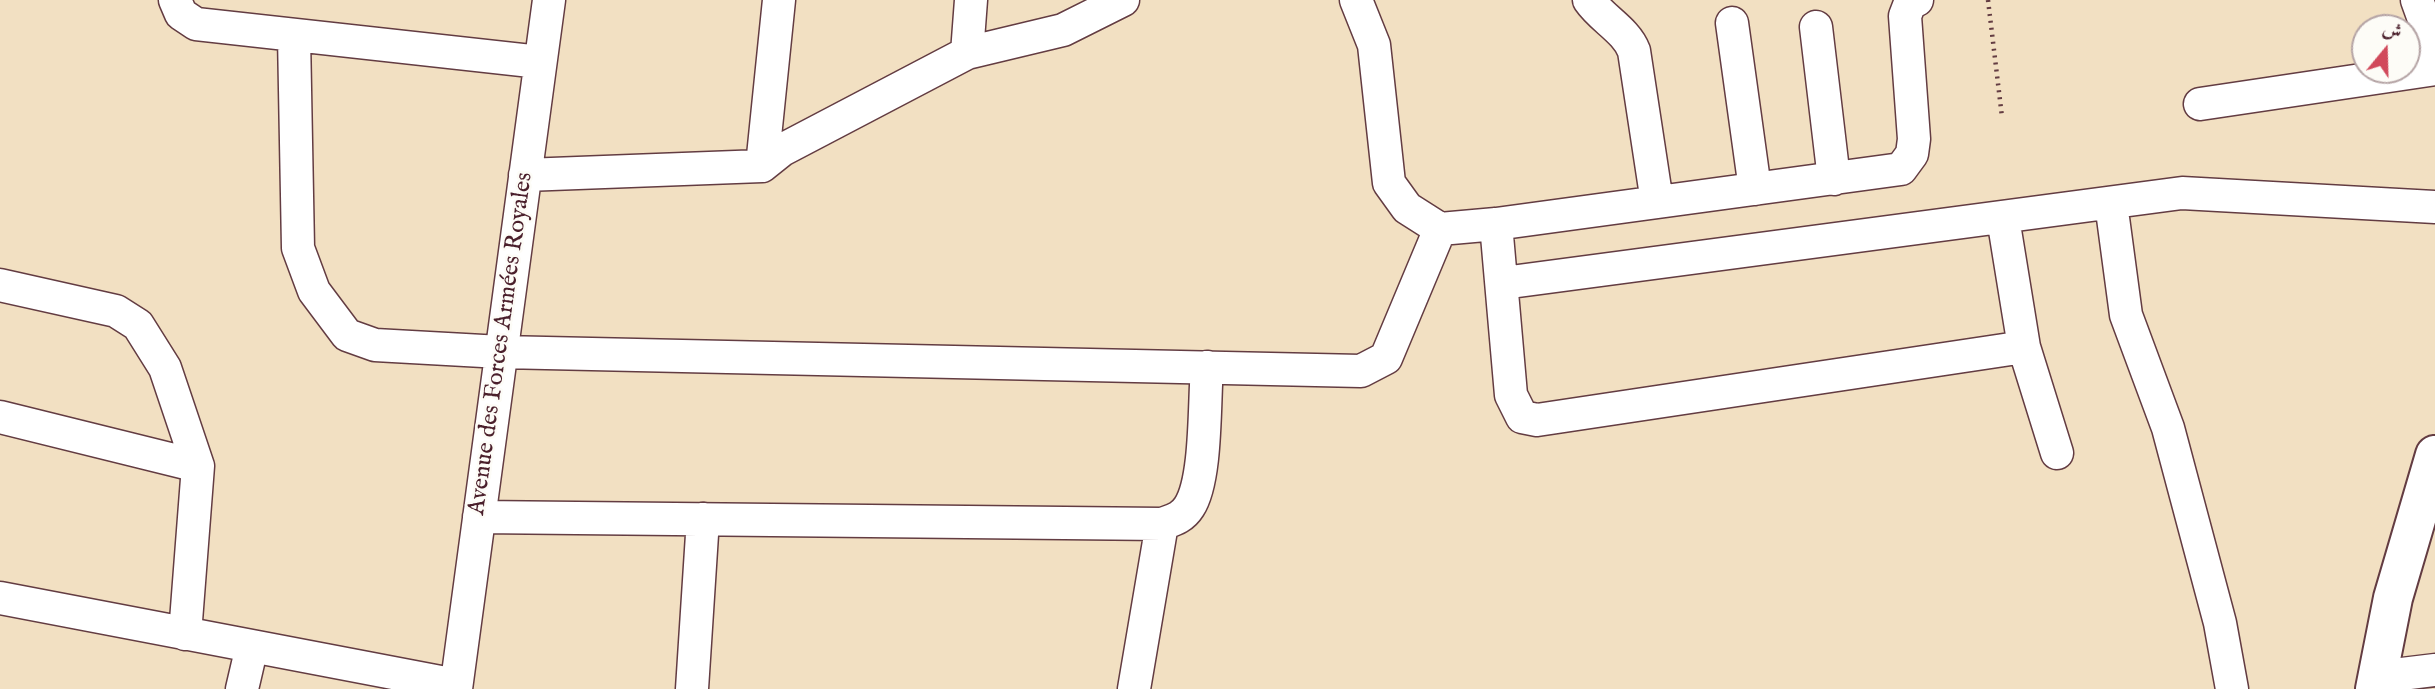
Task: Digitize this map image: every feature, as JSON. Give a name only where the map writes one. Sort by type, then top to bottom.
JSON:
[{"type":"street","points":[[175,0],[181,14],[196,24],[540,62]]},
{"type":"street","name":"Avenue des Forces Armées Royales","points":[[456,687],[549,0]]},
{"type":"street","points":[[762,166],[779,0]]},
{"type":"street","points":[[967,54],[971,0]]},
{"type":"street","points":[[525,175],[762,166],[782,150],[967,54],[1063,30],[1124,0]]},
{"type":"street","points":[[1356,0],[1374,45],[1389,183],[1407,208],[1440,229],[1496,224],[1901,169],[1912,154],[1911,66],[1905,16],[1910,3],[1917,0]]},
{"type":"street","points":[[1589,0],[1611,26],[1631,42],[1657,202]]},
{"type":"street","points":[[2417,0],[2435,50]]},
{"type":"street","points":[[1732,23],[1755,189]]},
{"type":"street","points":[[1816,27],[1834,180]]},
{"type":"street","points":[[295,36],[298,248],[314,291],[347,335],[375,345],[501,352],[1361,371],[1386,358],[1440,229]]},
{"type":"street","points":[[2200,104],[2435,69]]},
{"type":"street","points":[[1503,283],[2182,193],[2435,207]]},
{"type":"street","points":[[2111,203],[2126,315],[2168,428],[2220,623],[2232,689]]},
{"type":"street","points":[[2003,218],[2024,347],[2057,453]]},
{"type":"street","points":[[1496,224],[1511,395],[1522,417],[1536,420],[2024,347]]},
{"type":"street","points":[[0,285],[116,311],[138,325],[165,368],[198,466],[185,634]]},
{"type":"street","points":[[479,517],[1162,524],[1179,518],[1189,507],[1199,483],[1207,368]]},
{"type":"street","points":[[0,417],[198,466]]},
{"type":"street","points":[[2435,455],[2393,598],[2376,683],[2435,670]]},
{"type":"street","points":[[692,689],[703,519]]},
{"type":"street","points":[[1135,689],[1162,524]]},
{"type":"street","points":[[0,598],[456,687]]},
{"type":"street","points":[[242,689],[252,646]]},
{"type":"path","points":[[1988,0],[2002,117]]}]
